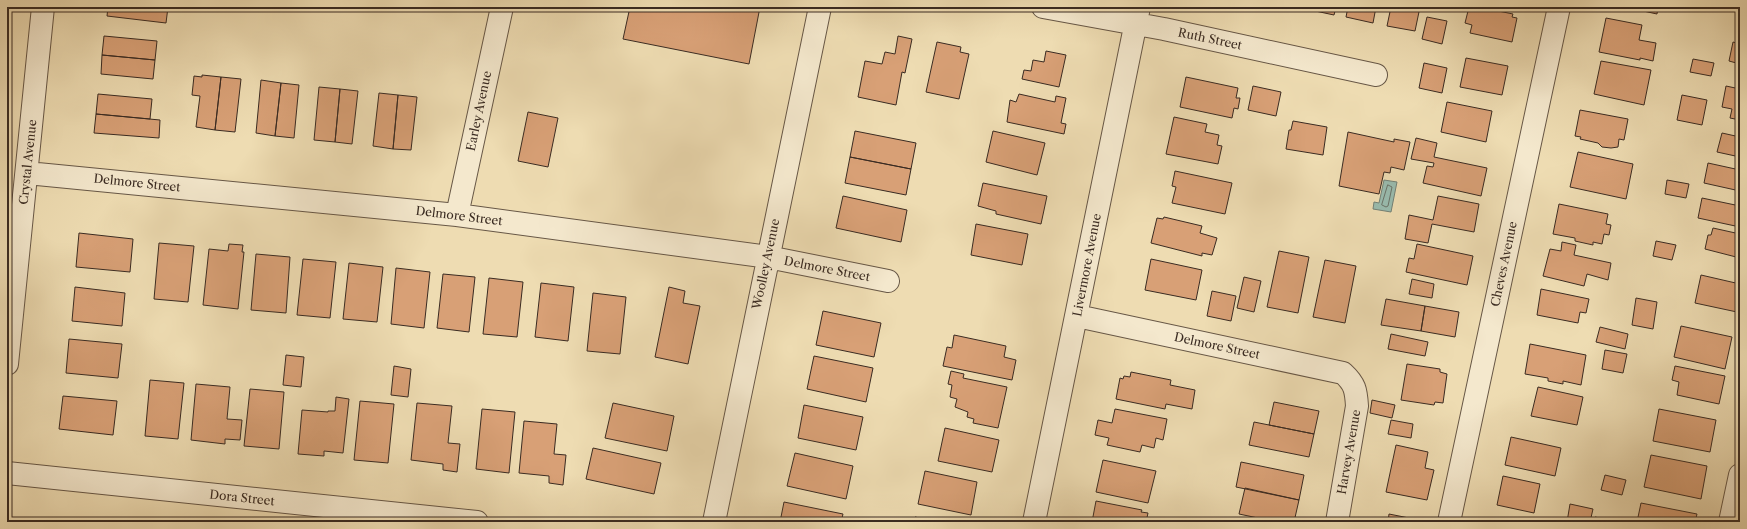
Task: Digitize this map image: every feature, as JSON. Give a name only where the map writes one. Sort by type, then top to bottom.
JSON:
[{"type":"street","name":"Crystal Avenue","points":[[7,364],[43,7]]},
{"type":"street","name":"Earley Avenue","points":[[457,215],[502,7]]},
{"type":"street","name":"Woolley Avenue","points":[[714,522],[820,7]]},
{"type":"street","name":"Ruth Street","points":[[1042,7],[1137,16],[1164,30],[1376,75]]},
{"type":"street","name":"Cheves Avenue","points":[[1449,522],[1559,7]]},
{"type":"street","name":"Livermore Avenue","points":[[1034,522],[1137,16]]},
{"type":"street","name":"Delmore Street","points":[[27,173],[457,215],[768,257],[888,280]]},
{"type":"street","name":"Delmore Street","points":[[1077,316],[1343,373],[1353,382]]},
{"type":"street","name":"Harvey Avenue","points":[[1337,522],[1357,406],[1353,382]]},
{"type":"street","name":"Dora Street","points":[[7,473],[477,522]]},
{"type":"street","points":[[1730,522],[1740,475]]},
{"type":"water","points":[[1384,180],[1397,182],[1391,212],[1373,209],[1374,202],[1379,203]]},
{"type":"building","points":[[108,7],[168,7],[166,23],[107,16]]},
{"type":"building","points":[[442,7],[442,11],[422,8]]},
{"type":"building","points":[[630,7],[760,7],[749,64],[623,39]]},
{"type":"building","points":[[1306,7],[1336,7],[1334,15],[1306,9]]},
{"type":"building","points":[[1348,7],[1376,7],[1373,23],[1346,17]]},
{"type":"building","points":[[1391,7],[1420,7],[1415,31],[1387,26]]},
{"type":"building","points":[[1469,7],[1479,7],[1513,14],[1512,17],[1517,18],[1512,42],[1470,33],[1472,25],[1465,23]]},
{"type":"building","points":[[1625,7],[1658,7],[1657,14]]},
{"type":"building","points":[[1427,17],[1447,21],[1442,44],[1422,39]]},
{"type":"building","points":[[1606,18],[1642,25],[1639,40],[1656,43],[1653,61],[1599,52]]},
{"type":"building","points":[[104,36],[157,41],[155,60],[102,55]]},
{"type":"building","points":[[898,36],[912,39],[905,73],[902,72],[896,105],[858,97],[865,61],[882,64],[885,52],[895,54]]},
{"type":"building","points":[[937,42],[961,47],[960,52],[969,54],[959,99],[926,92]]},
{"type":"building","points":[[1733,42],[1740,44],[1740,64],[1729,61]]},
{"type":"building","points":[[1046,51],[1066,55],[1059,87],[1022,79],[1024,70],[1031,71],[1033,60],[1044,62]]},
{"type":"building","points":[[102,55],[155,60],[153,79],[101,74]]},
{"type":"building","points":[[1466,58],[1508,66],[1502,95],[1460,87]]},
{"type":"building","points":[[1693,59],[1714,63],[1711,76],[1690,72]]},
{"type":"building","points":[[1601,61],[1651,70],[1644,105],[1594,94]]},
{"type":"building","points":[[1424,63],[1447,68],[1442,93],[1419,88]]},
{"type":"building","points":[[202,75],[221,77],[215,130],[196,127],[200,96],[192,95],[194,76],[202,77]]},
{"type":"building","points":[[221,77],[241,79],[235,132],[215,130]]},
{"type":"building","points":[[1186,77],[1238,88],[1236,98],[1240,98],[1238,109],[1234,108],[1232,118],[1180,107]]},
{"type":"building","points":[[261,80],[281,83],[275,136],[256,133]]},
{"type":"building","points":[[281,83],[299,85],[294,138],[275,136]]},
{"type":"building","points":[[1253,86],[1281,92],[1276,116],[1248,110]]},
{"type":"building","points":[[1726,86],[1740,89],[1740,120],[1730,118],[1732,109],[1722,107]]},
{"type":"building","points":[[319,87],[340,89],[335,142],[314,140]]},
{"type":"building","points":[[340,89],[358,91],[352,144],[335,142]]},
{"type":"building","points":[[379,93],[398,95],[393,149],[373,146]]},
{"type":"building","points":[[98,94],[152,99],[150,119],[96,114]]},
{"type":"building","points":[[1019,94],[1055,102],[1056,96],[1066,98],[1061,123],[1066,124],[1064,134],[1007,122],[1010,100],[1016,102]]},
{"type":"building","points":[[398,95],[417,97],[411,150],[393,149]]},
{"type":"building","points":[[1682,95],[1707,100],[1702,125],[1677,120]]},
{"type":"building","points":[[1447,102],[1492,111],[1486,142],[1441,132]]},
{"type":"building","points":[[1580,110],[1628,119],[1624,140],[1619,139],[1618,147],[1611,148],[1602,147],[1598,143],[1580,139],[1581,137],[1575,136]]},
{"type":"building","points":[[528,112],[558,118],[548,167],[518,161]]},
{"type":"building","points":[[96,114],[160,120],[159,138],[94,133]]},
{"type":"building","points":[[1174,117],[1207,124],[1205,132],[1219,135],[1217,145],[1222,146],[1218,164],[1166,154]]},
{"type":"building","points":[[1293,121],[1327,127],[1323,155],[1286,149],[1289,130],[1291,130]]},
{"type":"building","points":[[855,131],[916,143],[911,169],[850,157]]},
{"type":"building","points":[[993,131],[1045,143],[1037,175],[986,162]]},
{"type":"building","points":[[1348,132],[1394,142],[1394,139],[1410,142],[1404,170],[1391,167],[1390,173],[1384,172],[1379,194],[1339,186]]},
{"type":"building","points":[[1722,133],[1740,137],[1740,157],[1717,152]]},
{"type":"building","points":[[1416,138],[1437,143],[1434,157],[1487,168],[1481,196],[1423,183],[1427,166],[1433,167],[1434,163],[1411,159]]},
{"type":"building","points":[[1578,152],[1633,164],[1626,199],[1570,187]]},
{"type":"building","points":[[850,157],[911,169],[906,195],[845,183]]},
{"type":"building","points":[[1708,163],[1740,170],[1740,191],[1704,183]]},
{"type":"building","points":[[1175,171],[1232,183],[1225,214],[1172,203],[1176,187],[1172,186]]},
{"type":"building","points":[[1667,180],[1689,184],[1686,198],[1665,194]]},
{"type":"building","points":[[983,183],[1047,196],[1041,224],[996,214],[996,211],[978,206]]},
{"type":"building","points":[[843,196],[907,210],[901,242],[836,228]]},
{"type":"building","points":[[1438,196],[1479,204],[1474,232],[1432,224],[1428,243],[1405,239],[1409,215],[1433,220]]},
{"type":"building","points":[[1702,198],[1740,206],[1740,227],[1698,218]]},
{"type":"building","points":[[1559,204],[1608,214],[1606,224],[1611,225],[1609,235],[1604,234],[1602,244],[1593,242],[1593,245],[1575,241],[1575,238],[1553,234]]},
{"type":"building","points":[[1164,217],[1202,226],[1200,233],[1217,238],[1212,255],[1202,253],[1202,256],[1151,243],[1157,218],[1163,219]]},
{"type":"building","points":[[976,224],[1028,234],[1022,265],[971,255]]},
{"type":"building","points":[[1713,228],[1740,234],[1740,258],[1705,249],[1708,235],[1711,235]]},
{"type":"building","points":[[79,233],[133,239],[130,272],[76,267]]},
{"type":"building","points":[[1656,241],[1676,245],[1672,260],[1653,256]]},
{"type":"building","points":[[1562,242],[1576,245],[1574,255],[1611,263],[1608,280],[1587,274],[1584,286],[1543,276],[1550,249],[1561,251]]},
{"type":"building","points":[[159,243],[194,246],[188,302],[154,299]]},
{"type":"building","points":[[229,244],[243,245],[242,252],[244,252],[238,309],[203,305],[209,249],[228,251]]},
{"type":"building","points":[[1417,244],[1473,256],[1467,285],[1406,272],[1409,258],[1414,259]]},
{"type":"building","points":[[1279,251],[1309,257],[1298,313],[1267,307]]},
{"type":"building","points":[[256,254],[290,257],[286,313],[251,310]]},
{"type":"building","points":[[303,259],[336,262],[330,318],[297,315]]},
{"type":"building","points":[[1151,259],[1202,270],[1196,300],[1145,290]]},
{"type":"building","points":[[1325,260],[1356,266],[1345,323],[1313,317]]},
{"type":"building","points":[[349,263],[383,267],[377,322],[343,319]]},
{"type":"building","points":[[396,268],[430,272],[424,328],[391,324]]},
{"type":"building","points":[[443,274],[475,277],[469,332],[437,328]]},
{"type":"building","points":[[1701,275],[1740,284],[1740,300],[1737,312],[1695,303]]},
{"type":"building","points":[[1244,277],[1261,281],[1254,312],[1237,308]]},
{"type":"building","points":[[489,278],[523,282],[517,337],[483,334]]},
{"type":"building","points":[[1412,279],[1434,284],[1432,298],[1409,294]]},
{"type":"building","points":[[541,283],[574,287],[568,341],[535,337]]},
{"type":"building","points":[[75,287],[125,293],[122,326],[72,321]]},
{"type":"building","points":[[669,287],[685,291],[683,303],[700,306],[688,364],[655,357]]},
{"type":"building","points":[[1541,289],[1589,299],[1586,313],[1580,312],[1578,323],[1537,315]]},
{"type":"building","points":[[1212,291],[1236,296],[1231,321],[1207,316]]},
{"type":"building","points":[[593,293],[626,297],[620,354],[587,351]]},
{"type":"building","points":[[1636,298],[1657,302],[1653,329],[1632,325]]},
{"type":"building","points":[[1386,299],[1425,306],[1421,331],[1381,325]]},
{"type":"building","points":[[1425,306],[1459,312],[1455,337],[1421,331]]},
{"type":"building","points":[[823,311],[881,323],[874,357],[816,345]]},
{"type":"building","points":[[1681,326],[1732,337],[1725,369],[1674,357]]},
{"type":"building","points":[[1600,327],[1628,334],[1625,349],[1596,342]]},
{"type":"building","points":[[1391,334],[1428,342],[1425,356],[1388,349]]},
{"type":"building","points":[[954,335],[1006,346],[1004,357],[1016,360],[1012,380],[943,366],[947,347],[952,348]]},
{"type":"building","points":[[69,339],[122,344],[118,378],[66,373]]},
{"type":"building","points":[[1530,344],[1586,355],[1581,385],[1563,381],[1563,384],[1548,381],[1548,378],[1525,374]]},
{"type":"building","points":[[1605,350],[1627,354],[1623,373],[1602,369]]},
{"type":"building","points":[[286,355],[304,357],[301,387],[283,385]]},
{"type":"building","points":[[814,356],[873,368],[866,402],[807,389]]},
{"type":"building","points":[[1407,364],[1440,369],[1440,372],[1447,374],[1443,403],[1435,402],[1434,405],[1401,400]]},
{"type":"building","points":[[394,366],[411,369],[408,397],[391,395]]},
{"type":"building","points":[[1675,366],[1725,376],[1719,404],[1677,395],[1679,382],[1672,380]]},
{"type":"building","points":[[951,371],[964,374],[963,378],[1007,387],[998,428],[973,423],[974,419],[967,417],[968,412],[955,407],[957,399],[950,397],[952,385],[948,384]]},
{"type":"building","points":[[1131,372],[1171,380],[1170,385],[1195,390],[1192,409],[1166,404],[1165,409],[1116,399],[1120,378],[1123,379],[1124,376],[1130,377]]},
{"type":"building","points":[[150,380],[184,383],[178,439],[145,436]]},
{"type":"building","points":[[196,384],[230,387],[227,419],[242,420],[240,440],[225,439],[225,444],[191,440]]},
{"type":"building","points":[[1538,387],[1583,397],[1577,425],[1531,416]]},
{"type":"building","points":[[250,389],[284,392],[279,449],[244,446]]},
{"type":"building","points":[[63,396],[117,401],[113,435],[59,429]]},
{"type":"building","points":[[336,397],[349,399],[343,453],[324,451],[324,456],[298,454],[302,410],[328,412],[335,411]]},
{"type":"building","points":[[1372,400],[1395,405],[1392,418],[1370,413]]},
{"type":"building","points":[[360,401],[394,404],[388,463],[354,460]]},
{"type":"building","points":[[1274,402],[1319,411],[1314,434],[1269,425]]},
{"type":"building","points":[[417,403],[452,406],[448,443],[460,444],[457,472],[443,470],[443,464],[411,460]]},
{"type":"building","points":[[613,403],[674,416],[667,451],[605,438]]},
{"type":"building","points":[[804,405],[863,417],[856,450],[798,438]]},
{"type":"building","points":[[482,409],[515,412],[509,473],[476,469]]},
{"type":"building","points":[[1115,409],[1167,419],[1163,440],[1156,438],[1154,448],[1142,445],[1140,452],[1107,445],[1109,438],[1095,435],[1098,420],[1112,423]]},
{"type":"building","points":[[1659,409],[1716,420],[1710,452],[1653,441]]},
{"type":"building","points":[[1391,420],[1413,424],[1411,438],[1388,434]]},
{"type":"building","points":[[524,421],[557,424],[554,454],[566,455],[563,485],[549,483],[549,476],[519,473]]},
{"type":"building","points":[[1254,422],[1314,434],[1309,457],[1249,445]]},
{"type":"building","points":[[945,428],[999,440],[992,472],[938,461]]},
{"type":"building","points":[[1511,437],[1561,448],[1555,476],[1505,465]]},
{"type":"building","points":[[1396,445],[1428,452],[1425,468],[1434,470],[1427,500],[1386,492]]},
{"type":"building","points":[[593,448],[661,463],[654,494],[586,479]]},
{"type":"building","points":[[795,453],[853,466],[846,499],[787,486]]},
{"type":"building","points":[[1651,455],[1707,466],[1701,499],[1644,487]]},
{"type":"building","points":[[1103,460],[1156,471],[1148,503],[1096,492]]},
{"type":"building","points":[[1241,462],[1304,475],[1299,500],[1236,487]]},
{"type":"building","points":[[925,471],[977,482],[971,515],[918,504]]},
{"type":"building","points":[[1605,475],[1626,480],[1622,495],[1601,490]]},
{"type":"building","points":[[1503,476],[1540,484],[1534,513],[1497,505]]},
{"type":"building","points":[[1245,488],[1299,500],[1294,522],[1277,522],[1239,514]]},
{"type":"building","points":[[1096,501],[1142,510],[1141,512],[1148,513],[1146,522],[1092,522]]},
{"type":"building","points":[[784,502],[843,514],[841,522],[780,522]]},
{"type":"building","points":[[1641,503],[1697,514],[1695,522],[1637,522]]},
{"type":"building","points":[[1570,504],[1593,509],[1590,522],[1567,522]]},
{"type":"building","points":[[1389,514],[1414,519],[1413,522],[1388,522]]},
{"type":"building","points":[[915,517],[939,522],[914,522]]},
{"type":"building","points":[[1595,517],[1617,522],[1594,522]]}]
